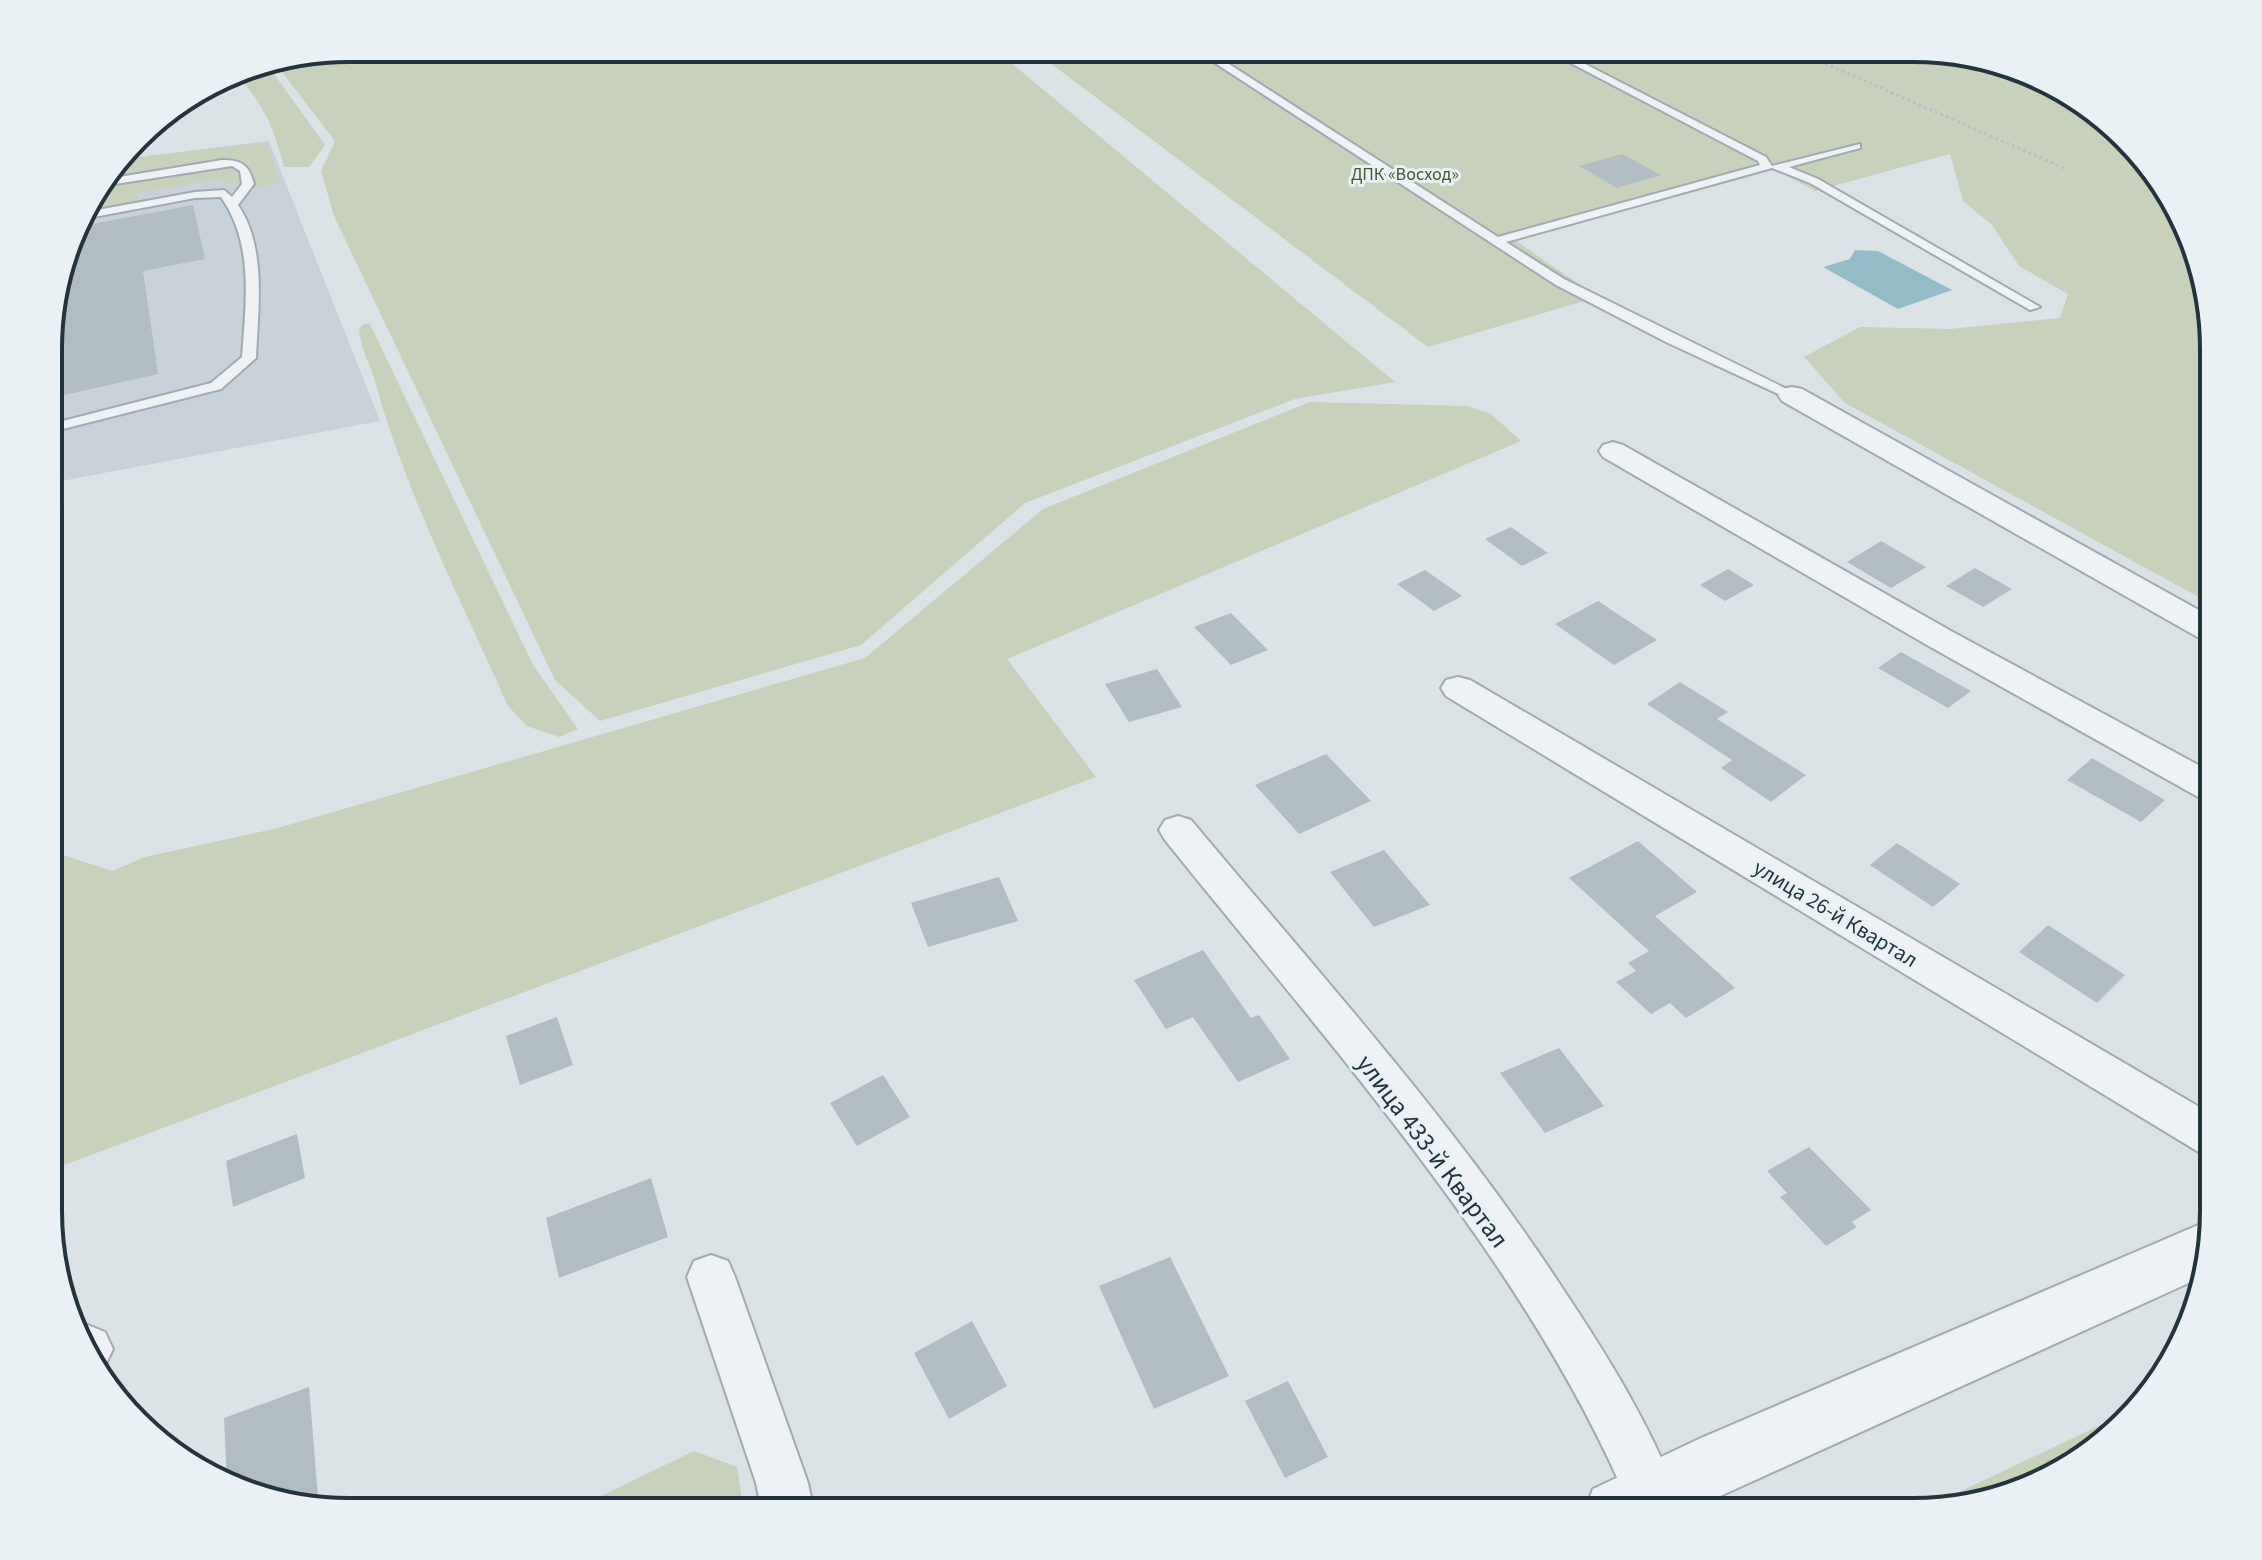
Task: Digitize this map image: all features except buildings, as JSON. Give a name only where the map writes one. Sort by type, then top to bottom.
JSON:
[{"type":"street","points":[[1792,395],[2200,625]]},
{"type":"street","points":[[1613,451],[1939,638],[2200,782]]},
{"type":"street","name":"улица 26-й Квартал","points":[[1458,688],[2200,1129]]},
{"type":"street","name":"улица 433-й Квартал","points":[[1178,830],[1471,1196],[1542,1297],[1636,1453],[1633,1498]]},
{"type":"street","points":[[1644,1498],[2197,1252]]},
{"type":"street","points":[[711,1277],[785,1498]]},
{"type":"lane","points":[[1219,62],[1495,241],[1606,306],[1792,395]]},
{"type":"lane","points":[[1573,62],[1773,167],[1814,181],[2034,307]]},
{"type":"lane","points":[[1495,241],[1856,146]]},
{"type":"lane","points":[[116,181],[235,163],[245,170],[248,184],[233,203]]},
{"type":"lane","points":[[62,425],[216,386],[249,358],[251,255],[233,203],[224,193],[195,195],[96,214]]},
{"type":"path","points":[[1822,62],[2066,169]]},
{"type":"shaded area","points":[[269,141],[380,421],[62,481],[62,349],[64,312],[72,275],[84,239],[100,206],[135,157]]},
{"type":"green space","points":[[349,62],[1010,62],[1395,382],[1295,399],[1025,503],[861,645],[600,721],[555,680],[334,216],[321,171],[335,141],[281,71],[312,64]]},
{"type":"green space","name":"ДПК «Восход»","points":[[1049,62],[1913,62],[1950,64],[2023,84],[2072,110],[2116,146],[2141,174],[2162,206],[2185,257],[2198,312],[2200,349],[2200,598],[1845,403],[1804,357],[1860,327],[1950,329],[2060,318],[2068,294],[2019,266],[1992,225],[1963,201],[1950,154],[1815,191],[1775,169],[1513,239],[1598,297],[1428,347]]},
{"type":"green space","points":[[274,74],[325,145],[309,167],[284,167],[266,115],[243,82]]},
{"type":"green space","points":[[267,142],[280,182],[257,187],[248,163],[234,161],[117,179],[135,158]]},
{"type":"green space","points":[[215,166],[235,168],[241,182],[226,185],[223,178],[137,193],[138,202],[98,209],[114,185]]},
{"type":"green space","points":[[363,324],[370,324],[533,665],[578,729],[559,737],[527,726],[508,706],[402,465],[361,342],[359,329]]},
{"type":"green space","points":[[1310,402],[1467,406],[1491,414],[1521,441],[1007,659],[1096,777],[62,1166],[62,855],[112,871],[145,857],[278,828],[865,658],[1043,509]]},
{"type":"green space","points":[[2108,1421],[2072,1450],[2040,1468],[2005,1483],[1951,1496]]},
{"type":"green space","points":[[694,1451],[737,1467],[742,1498],[597,1498]]},
{"type":"water","points":[[1855,250],[1878,251],[1952,290],[1898,309],[1823,267],[1850,259]]}]
